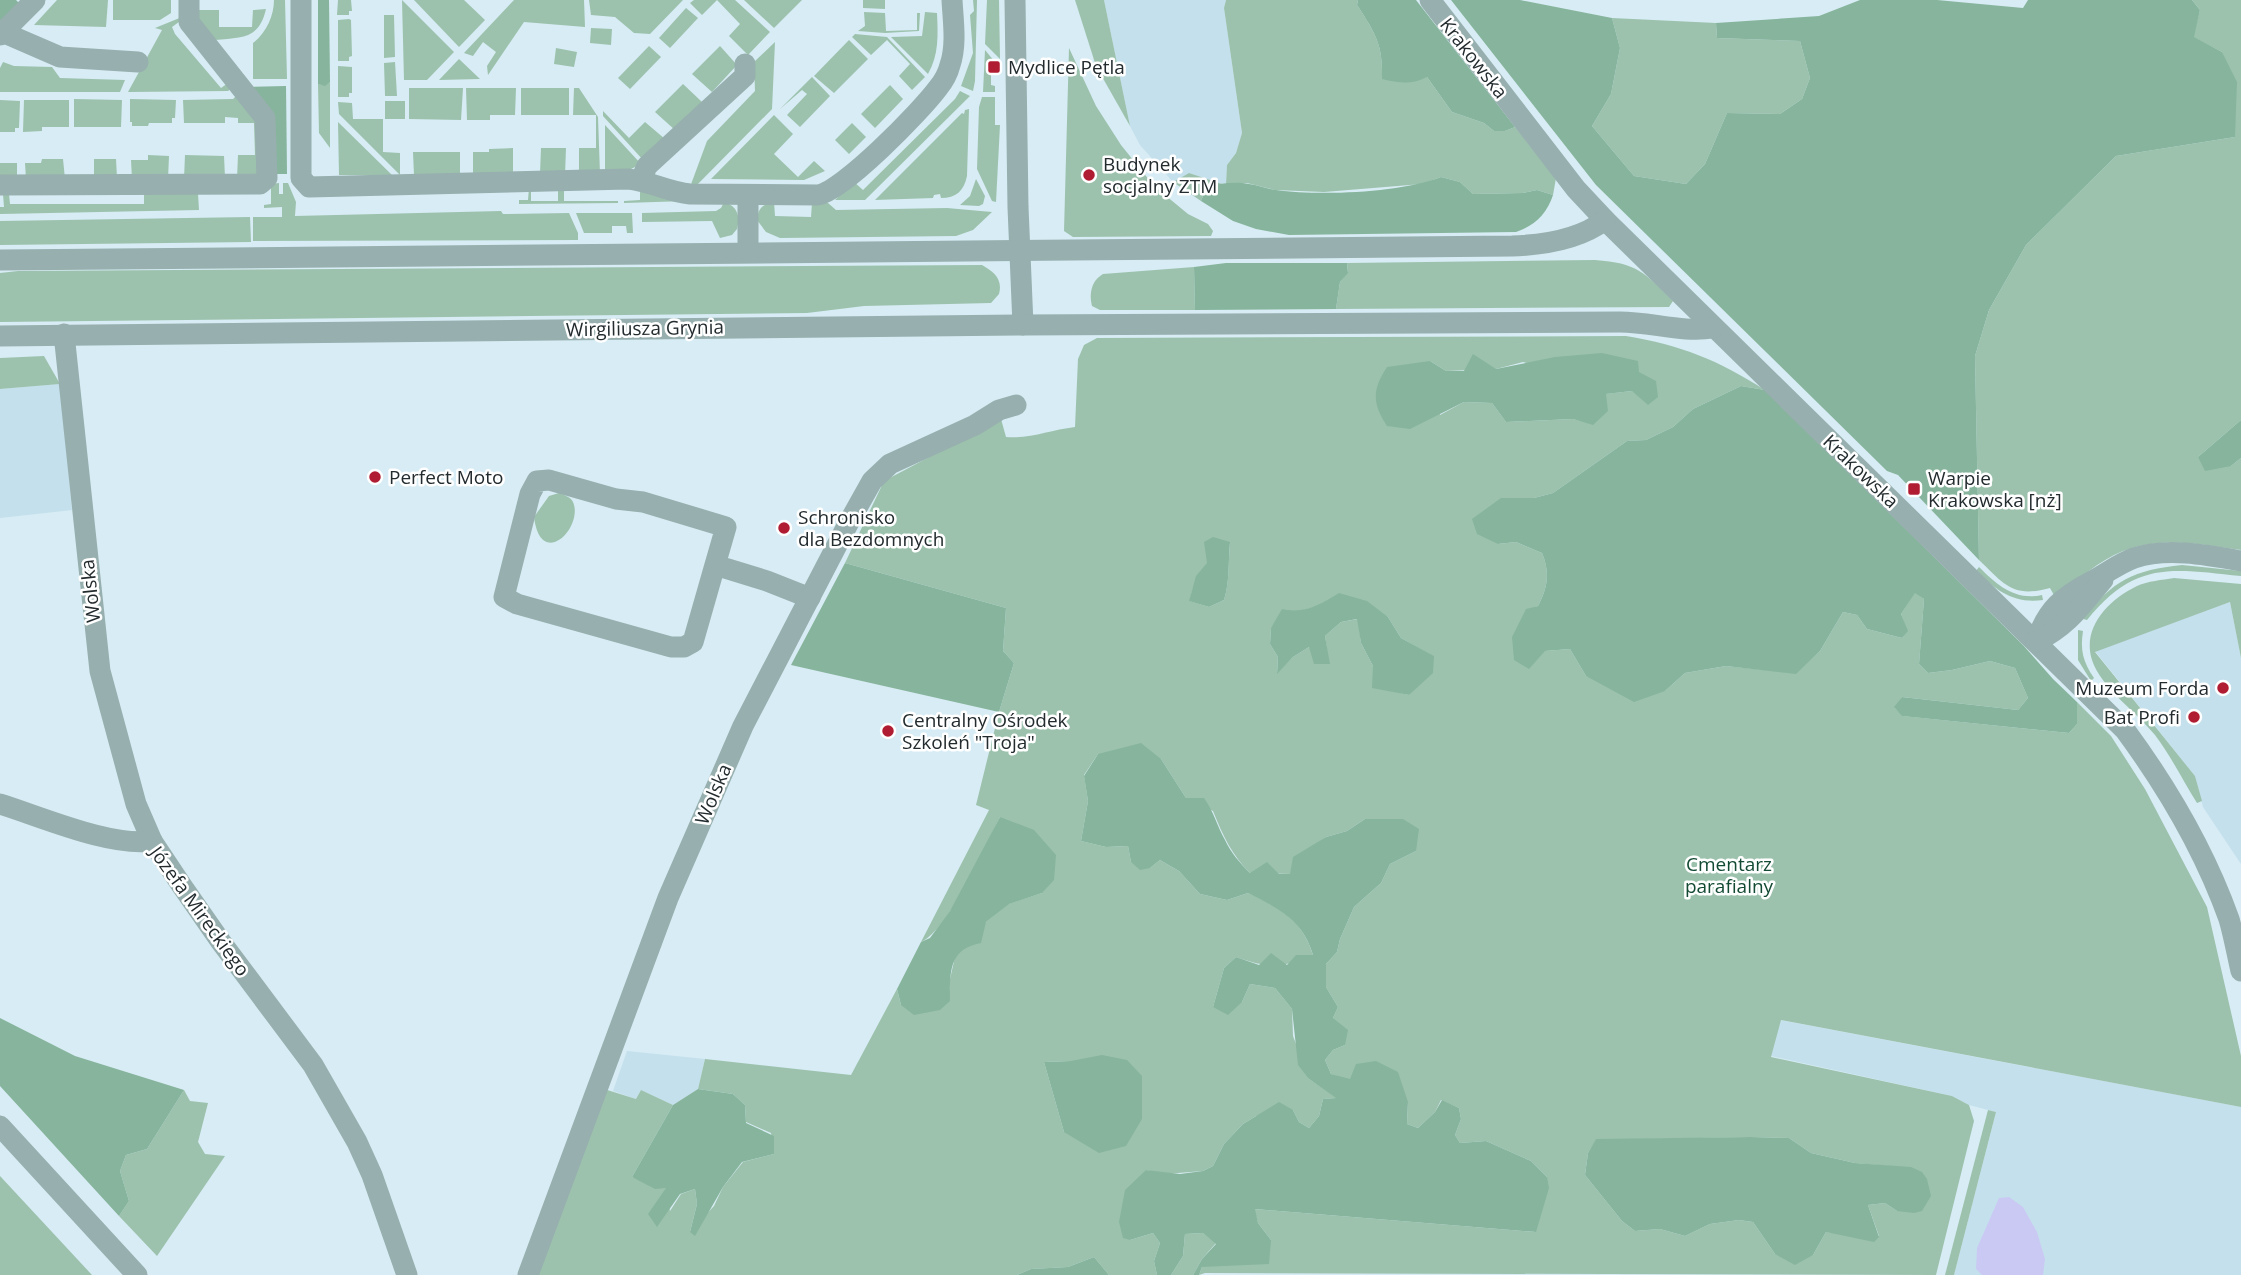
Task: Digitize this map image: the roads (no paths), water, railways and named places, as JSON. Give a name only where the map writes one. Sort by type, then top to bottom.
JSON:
[{"type":"street","points":[[35,0],[1,34],[60,57],[138,62]]},
{"type":"street","points":[[0,185],[260,184],[267,178],[265,118],[189,22],[188,0]]},
{"type":"street","points":[[301,0],[302,178],[309,187],[641,180],[683,194],[748,195],[821,195],[851,177],[939,87],[953,52],[953,0]]},
{"type":"street","points":[[1015,0],[1019,250],[1023,325]]},
{"type":"street","name":"Krakowska","points":[[1430,0],[1576,189],[1605,220],[2125,730],[2157,774],[2184,821],[2229,921],[2241,971]]},
{"type":"street","points":[[641,180],[647,166],[745,76],[745,64]]},
{"type":"street","points":[[748,195],[748,252]]},
{"type":"street","points":[[0,260],[1532,245],[1587,232],[1605,220]]},
{"type":"street","name":"Wirgiliusza Grynia","points":[[0,336],[1290,323],[1628,322],[1688,329],[1713,328]]},
{"type":"street","name":"Wolska","points":[[64,334],[100,671],[136,804],[152,841]]},
{"type":"street","name":"Wolska","points":[[528,1275],[668,898],[743,726],[872,481],[890,464],[975,425],[999,410],[1016,405]]},
{"type":"street","points":[[549,480],[616,499],[643,502],[726,527],[715,565],[693,642],[684,648],[671,647],[517,604],[504,597],[530,494],[537,481],[549,480]]},
{"type":"street","points":[[2036,642],[2044,619],[2058,603],[2075,590],[2133,558],[2166,554],[2241,561]]},
{"type":"street","points":[[715,565],[810,598]]},
{"type":"street","name":"Józefa Mireckiego","points":[[0,804],[112,839],[141,843],[152,841],[221,942],[313,1065],[358,1142],[407,1275]]},
{"type":"street","points":[[0,1126],[137,1275]]},
{"type":"water","points":[[2009,1197],[2023,1207],[2037,1232],[2045,1259],[2043,1275],[1982,1275],[1976,1269],[1977,1248],[1999,1198]]},
{"type":"place","name":"Mydlice Pętla","points":[[994,67]]},
{"type":"place","name":"Budynek socjalny ZTM","points":[[1089,175]]},
{"type":"place","name":"Perfect Moto","points":[[375,477]]},
{"type":"place","name":"Warpie Krakowska [nż]","points":[[1914,489]]},
{"type":"place","name":"Schronisko dla Bezdomnych","points":[[784,528]]},
{"type":"place","name":"Muzeum Forda","points":[[2223,688]]},
{"type":"place","name":"Bat Profi","points":[[2194,717]]},
{"type":"place","name":"Centralny Ośrodek Szkoleń \"Troja\"","points":[[888,731]]},
{"type":"park label","name":"Cmentarz parafialny","points":[[1729,875]]}]
